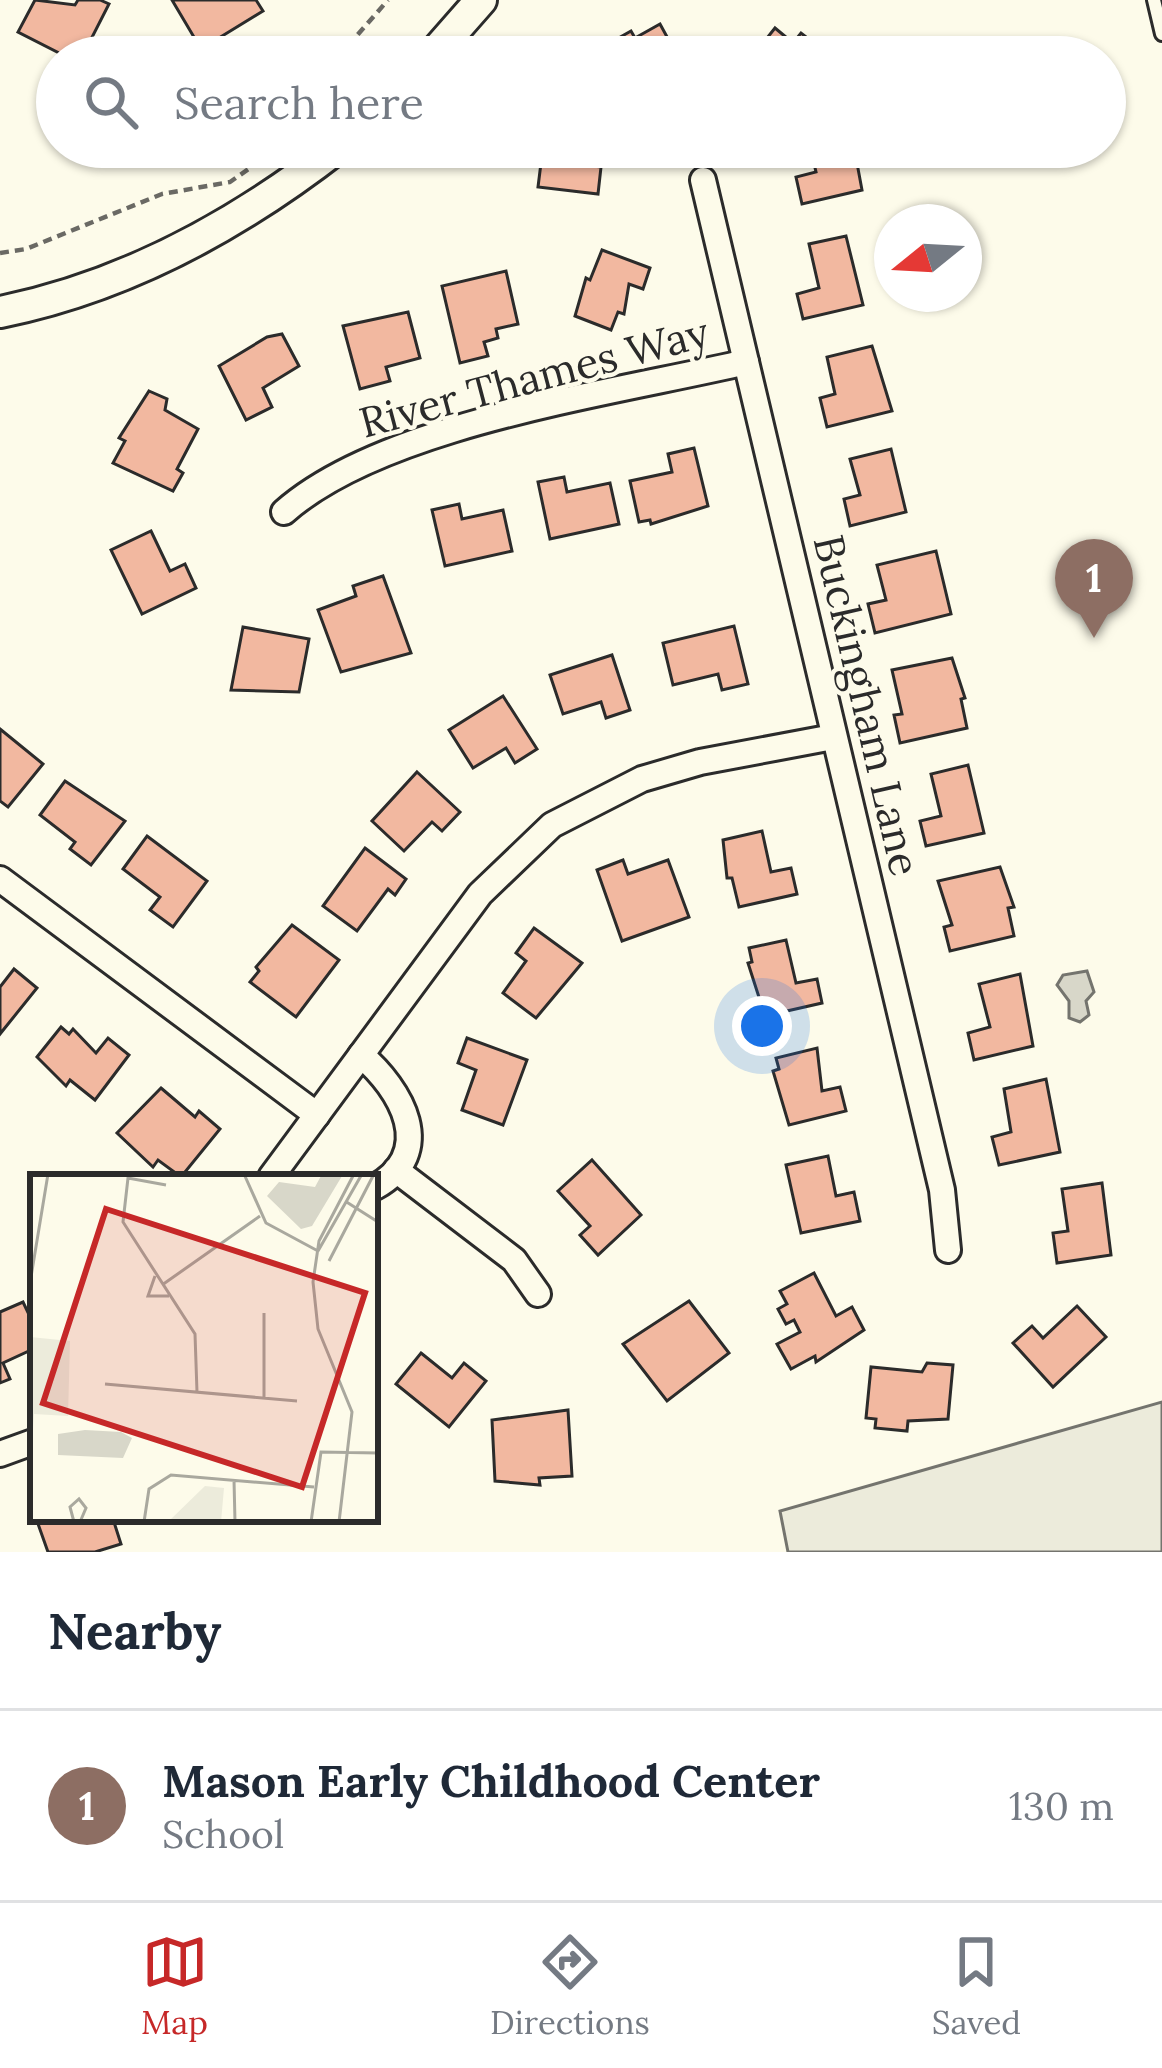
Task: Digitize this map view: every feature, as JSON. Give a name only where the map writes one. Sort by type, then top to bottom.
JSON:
[{"type":"street","points":[[449,36],[481,0]]},
{"type":"street","points":[[0,312],[102,284],[175,253],[278,194],[311,168]]},
{"type":"street","name":"Buckingham Lane","points":[[703,180],[942,1190],[948,1250]]},
{"type":"street","name":"River Thames Way","points":[[284,512],[331,474],[406,446],[746,362]]},
{"type":"street","points":[[280,1174],[317,1114],[480,894],[553,825],[642,779],[700,762],[833,737]]},
{"type":"street","points":[[0,879],[317,1114]]},
{"type":"street","points":[[361,1055],[397,1090],[406,1108],[407,1149],[396,1170],[378,1185]]},
{"type":"street","points":[[396,1170],[514,1260],[538,1294]]},
{"type":"street","points":[[0,1454],[30,1443]]},
{"type":"lane","points":[[1154,0],[1162,34]]},
{"type":"path","points":[[356,36],[388,0]]},
{"type":"path","points":[[0,253],[26,249],[162,194],[230,182],[250,168]]},
{"type":"shaded area","points":[[1087,971],[1094,992],[1086,1001],[1089,1015],[1080,1022],[1069,1018],[1069,1001],[1057,985],[1063,975]]},
{"type":"shaded area","points":[[1162,1402],[1162,1552],[788,1552],[780,1511]]},
{"type":"building","points":[[35,0],[109,4],[93,36],[36,36],[36,41],[18,32]]},
{"type":"building","points":[[172,0],[256,0],[263,11],[222,36],[193,36]]},
{"type":"building","points":[[660,24],[667,36],[639,36]]},
{"type":"building","points":[[540,168],[601,168],[598,194],[538,187]]},
{"type":"building","points":[[815,168],[858,168],[862,190],[802,204],[796,177],[816,172]]},
{"type":"building","points":[[846,236],[863,305],[803,319],[797,294],[819,288],[809,244]]},
{"type":"building","points":[[602,250],[650,268],[643,289],[629,284],[624,314],[618,312],[611,330],[575,316],[586,278],[590,280]]},
{"type":"building","points":[[506,271],[518,324],[496,329],[498,338],[484,342],[488,356],[460,363],[442,286]]},
{"type":"building","points":[[408,312],[420,358],[386,367],[390,381],[360,389],[343,326]]},
{"type":"building","points":[[282,334],[299,366],[263,388],[272,407],[246,420],[219,366],[267,337]]},
{"type":"building","points":[[872,346],[892,411],[827,427],[820,398],[835,394],[827,357]]},
{"type":"building","points":[[149,391],[167,399],[165,410],[198,429],[177,469],[183,473],[173,491],[113,463],[125,441],[119,438]]},
{"type":"building","points":[[694,448],[708,506],[651,524],[650,520],[639,522],[630,481],[672,472],[668,454]]},
{"type":"building","points":[[891,449],[906,512],[850,526],[844,499],[860,495],[850,459]]},
{"type":"building","points":[[564,477],[567,492],[610,483],[619,524],[550,539],[538,482]]},
{"type":"building","points":[[459,504],[462,519],[503,510],[512,551],[445,566],[432,510]]},
{"type":"building","points":[[151,531],[170,571],[185,564],[196,588],[142,614],[111,550]]},
{"type":"building","points":[[936,551],[951,614],[875,633],[868,604],[886,600],[877,565]]},
{"type":"building","points":[[383,576],[411,653],[341,672],[318,610],[356,596],[353,586]]},
{"type":"building","points":[[734,626],[748,684],[722,690],[718,674],[673,685],[663,643]]},
{"type":"building","points":[[243,627],[309,639],[299,692],[231,690]]},
{"type":"building","points":[[612,655],[630,710],[606,718],[601,702],[563,714],[550,675]]},
{"type":"building","points":[[952,658],[965,698],[961,699],[967,728],[900,743],[894,715],[902,714],[892,670]]},
{"type":"building","points":[[503,696],[537,749],[515,763],[506,748],[473,768],[449,730]]},
{"type":"building","points":[[0,729],[43,764],[8,807],[0,801]]},
{"type":"building","points":[[968,765],[984,833],[926,846],[920,821],[941,816],[931,774]]},
{"type":"building","points":[[417,772],[460,812],[442,831],[432,822],[404,851],[372,821]]},
{"type":"building","points":[[65,781],[125,821],[91,865],[70,849],[75,842],[40,815]]},
{"type":"building","points":[[762,831],[771,872],[791,868],[797,894],[739,907],[732,878],[727,878],[723,840]]},
{"type":"building","points":[[147,836],[207,881],[173,927],[150,910],[160,897],[123,869]]},
{"type":"building","points":[[365,848],[406,879],[395,895],[388,889],[357,931],[323,906]]},
{"type":"building","points":[[623,860],[628,874],[668,860],[689,917],[622,941],[597,870]]},
{"type":"building","points":[[1000,867],[1014,907],[1008,908],[1014,936],[950,951],[944,927],[952,925],[938,881]]},
{"type":"building","points":[[292,925],[339,960],[296,1017],[250,982],[259,971],[256,967]]},
{"type":"building","points":[[534,928],[582,963],[536,1018],[503,993],[526,961],[516,953]]},
{"type":"building","points":[[786,940],[796,983],[817,979],[822,1003],[765,1016],[748,963],[752,962],[749,948]]},
{"type":"building","points":[[14,969],[37,988],[0,1034],[0,987]]},
{"type":"building","points":[[1020,974],[1033,1046],[974,1060],[968,1033],[990,1027],[979,984]]},
{"type":"building","points":[[61,1027],[69,1034],[73,1029],[96,1053],[108,1038],[129,1055],[95,1100],[70,1080],[66,1086],[37,1057]]},
{"type":"building","points":[[467,1038],[527,1060],[503,1125],[462,1110],[476,1070],[458,1063]]},
{"type":"building","points":[[817,1048],[822,1091],[840,1087],[846,1111],[789,1125],[773,1071],[779,1069],[776,1058]]},
{"type":"building","points":[[1046,1079],[1060,1152],[999,1165],[992,1137],[1011,1132],[1004,1089]]},
{"type":"building","points":[[161,1088],[195,1117],[199,1111],[220,1129],[183,1174],[158,1160],[153,1167],[117,1133]]},
{"type":"building","points":[[828,1156],[836,1196],[854,1192],[860,1221],[801,1233],[786,1165]]},
{"type":"building","points":[[592,1160],[641,1215],[598,1255],[580,1235],[590,1226],[558,1191]]},
{"type":"building","points":[[1102,1183],[1111,1255],[1057,1263],[1053,1233],[1068,1231],[1062,1189]]},
{"type":"building","points":[[814,1273],[836,1316],[852,1307],[864,1330],[816,1362],[815,1356],[791,1369],[777,1344],[800,1332],[794,1320],[786,1324],[778,1309],[787,1304],[780,1291]]},
{"type":"building","points":[[689,1301],[729,1353],[667,1401],[623,1344]]},
{"type":"building","points":[[23,1302],[30,1317],[30,1350],[3,1363],[10,1379],[0,1383],[0,1312]]},
{"type":"building","points":[[1077,1306],[1106,1337],[1053,1387],[1013,1343],[1032,1326],[1043,1338]]},
{"type":"building","points":[[421,1353],[452,1378],[464,1363],[486,1381],[449,1427],[396,1384]]},
{"type":"building","points":[[927,1363],[953,1365],[948,1419],[908,1421],[907,1431],[875,1428],[876,1419],[866,1418],[871,1367],[922,1372]]},
{"type":"building","points":[[568,1410],[572,1476],[539,1478],[540,1485],[495,1481],[492,1420]]},
{"type":"building","points":[[37,1522],[114,1522],[121,1544],[95,1552],[48,1552]]},
{"type":"place","name":"Mason Early Childhood Center","points":[[1094,638]]}]
